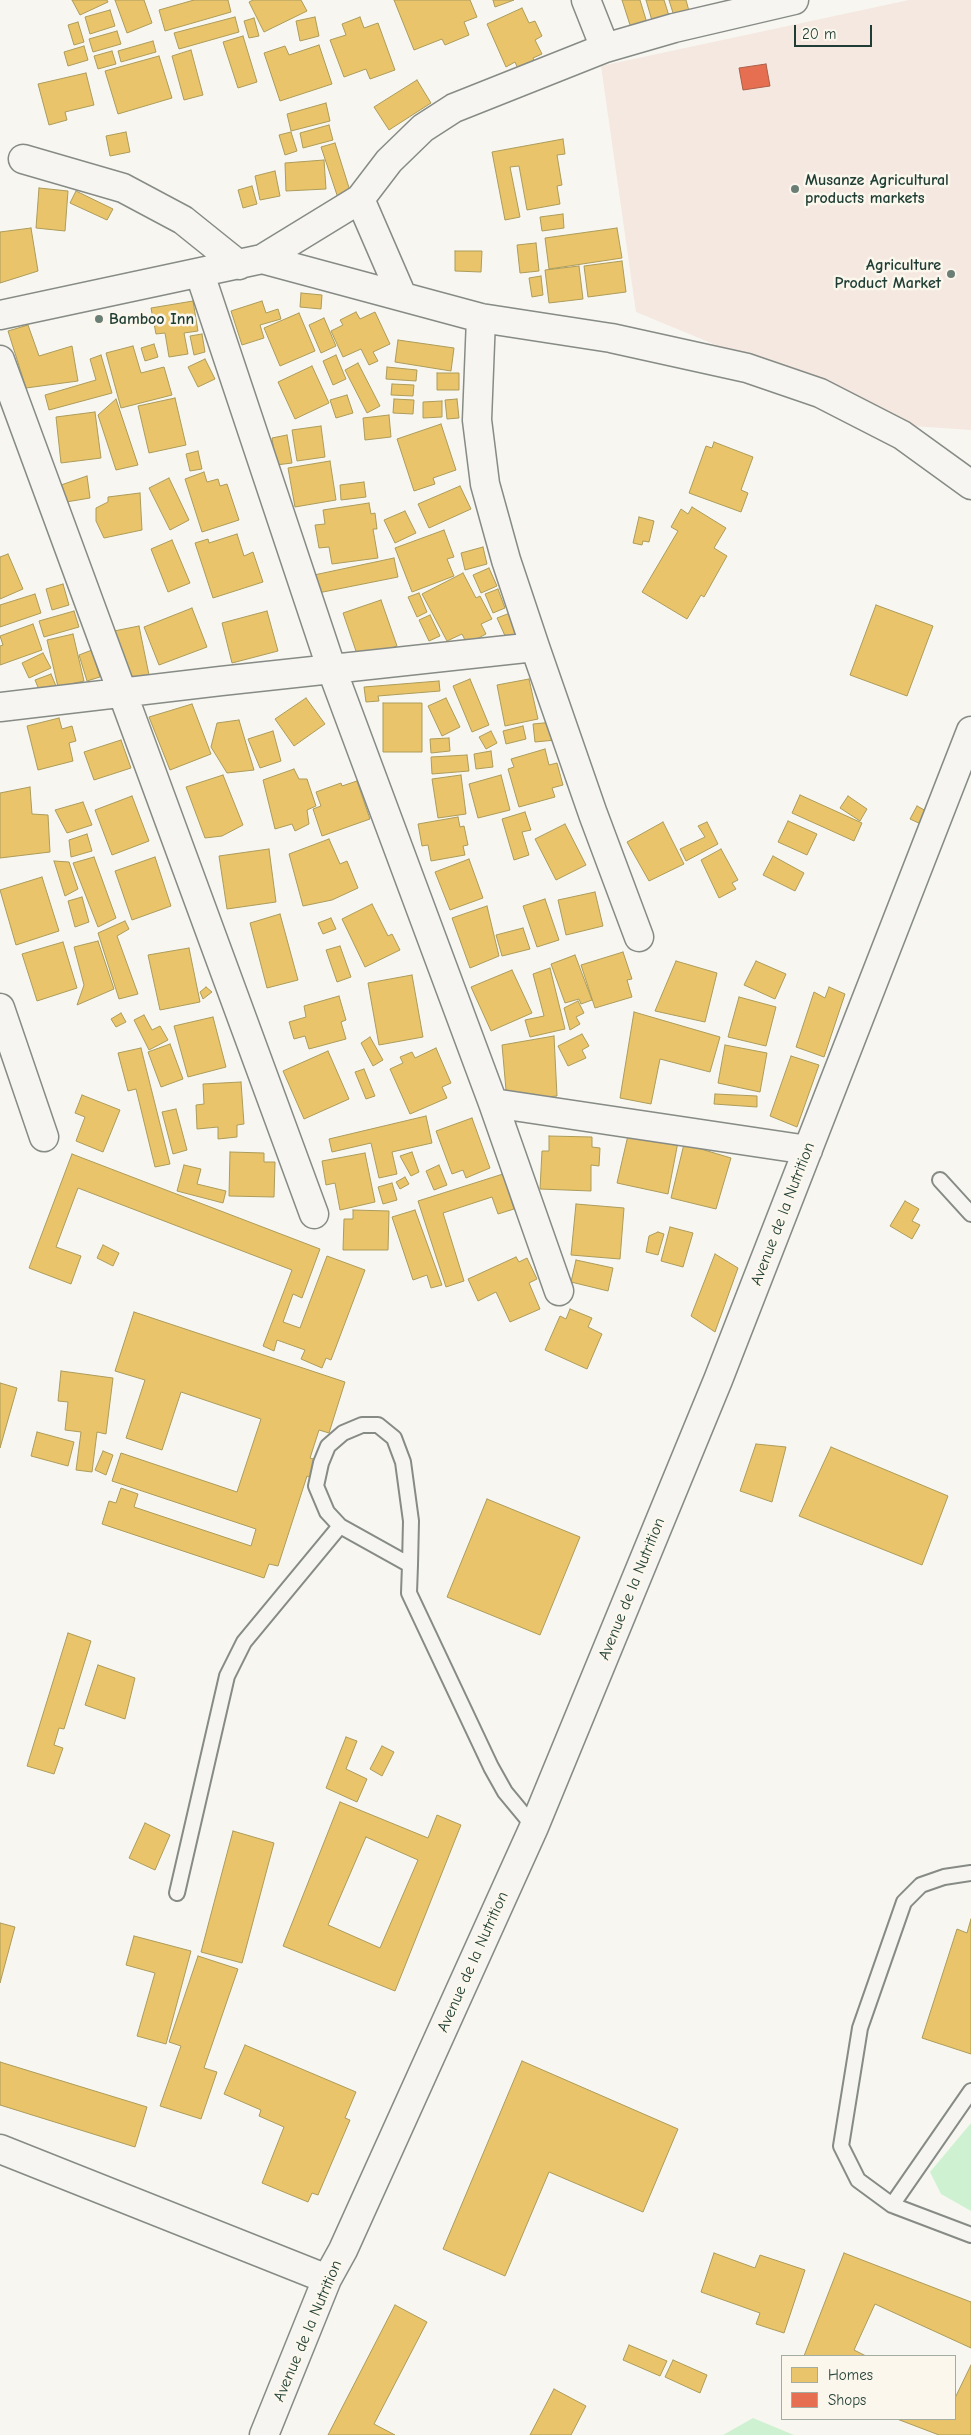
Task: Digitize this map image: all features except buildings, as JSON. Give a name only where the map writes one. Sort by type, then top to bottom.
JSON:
[{"type":"street","points":[[586,0],[605,48]]},
{"type":"street","points":[[0,315],[251,262],[360,199],[389,161],[422,128],[454,108],[605,48],[674,28],[794,0]]},
{"type":"street","points":[[23,159],[122,188],[183,220],[251,262],[320,276],[481,318],[611,338],[747,368],[820,393],[902,435],[971,485]]},
{"type":"street","points":[[360,199],[402,296]]},
{"type":"street","points":[[200,274],[332,670],[493,1103],[559,1291]]},
{"type":"street","points":[[481,318],[477,420],[485,484],[506,560],[593,814],[639,937]]},
{"type":"street","points":[[0,360],[314,1214]]},
{"type":"street","points":[[0,707],[221,680],[332,670],[536,647]]},
{"type":"street","name":"Avenue de la Nutrition","points":[[264,2435],[326,2279],[347,2241],[534,1827],[718,1380],[971,731]]},
{"type":"street","points":[[0,1008],[44,1137]]},
{"type":"street","points":[[493,1103],[808,1150]]},
{"type":"street","points":[[0,2149],[326,2279]]},
{"type":"lane","points":[[940,1180],[971,1214]]},
{"type":"lane","points":[[410,1566],[340,1526],[327,1512],[316,1486],[321,1464],[328,1446],[343,1433],[362,1425],[378,1425],[394,1438],[403,1462],[411,1521],[410,1566],[409,1593],[505,1792],[534,1827]]},
{"type":"lane","points":[[178,1893],[226,1676],[244,1642],[340,1526]]},
{"type":"lane","points":[[971,1873],[944,1877],[921,1885],[904,1902],[860,2028],[841,2146],[858,2180],[892,2205],[971,2235]]},
{"type":"lane","points":[[892,2205],[971,2091]]},
{"type":"shaded area","name":"Musanze Agricultural products markets","points":[[909,0],[971,0],[971,430],[912,426],[636,312],[601,66]]},
{"type":"green space","points":[[971,2123],[971,2211],[941,2194],[930,2172]]},
{"type":"green space","points":[[753,2418],[794,2435],[723,2435]]},
{"type":"place","name":"Musanze Agricultural products markets","points":[[795,189]]},
{"type":"place","name":"Agriculture Product Market","points":[[951,274]]},
{"type":"place","name":"Bamboo Inn","points":[[99,319]]}]
